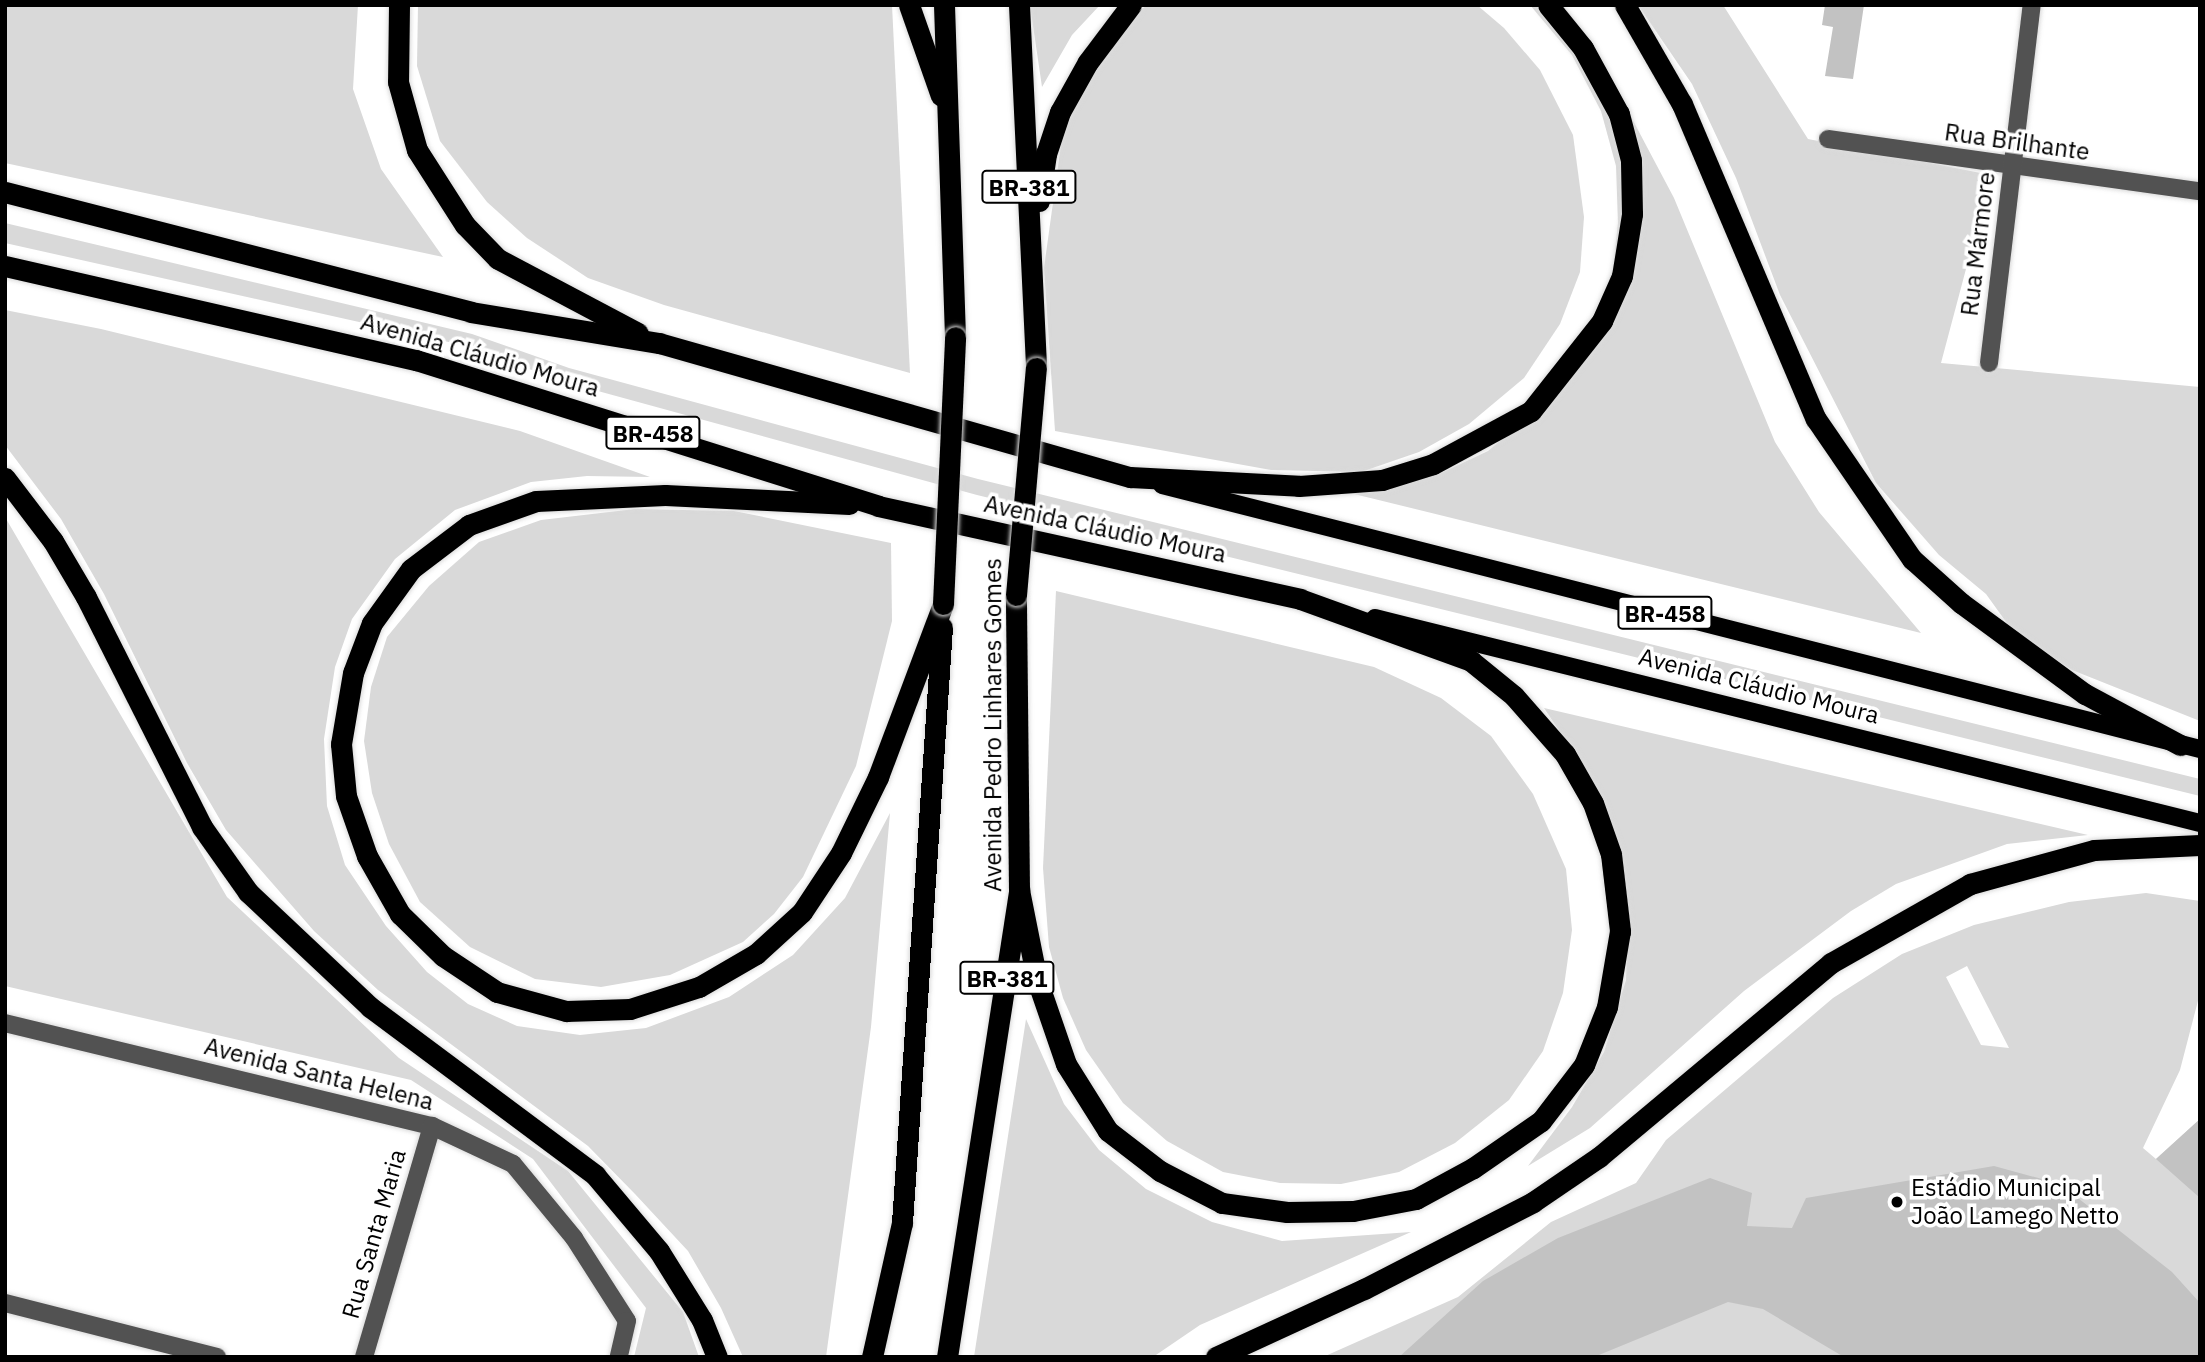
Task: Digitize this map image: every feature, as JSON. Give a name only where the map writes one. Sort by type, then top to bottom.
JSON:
[{"type":"highway","points":[[399,5],[398,82],[417,150],[465,225],[498,259],[659,342]]},
{"type":"highway","points":[[909,5],[949,118]]},
{"type":"highway","name":"Avenida Pedro Linhares Gomes","points":[[872,1357],[902,1223],[943,604],[955,337],[944,5]]},
{"type":"highway","name":"Avenida Pedro Linhares Gomes","points":[[947,1357],[1019,890],[1016,595],[1036,368],[1033,248],[1019,5]]},
{"type":"highway","points":[[1033,248],[1046,155],[1060,112],[1088,62],[1131,5]]},
{"type":"highway","points":[[1129,477],[1299,486],[1382,480],[1433,464],[1477,442],[1531,411],[1549,391],[1602,321],[1622,276],[1632,214],[1631,160],[1619,114],[1583,48],[1548,5]]},
{"type":"highway","points":[[1625,5],[1682,104],[1816,419],[1912,559],[1961,603],[2075,686],[2190,747]]},
{"type":"highway","name":"Avenida Cláudio Moura","points":[[5,192],[471,312],[659,342],[1129,477]]},
{"type":"highway","name":"Avenida Cláudio Moura","points":[[5,266],[416,360],[878,506],[1300,599]]},
{"type":"highway","points":[[5,478],[53,541],[79,586],[202,827],[248,892],[370,1007],[595,1175],[659,1251],[702,1320],[718,1357]]},
{"type":"highway","points":[[878,506],[665,495],[537,501],[469,525],[411,569],[372,623],[353,673],[341,744],[346,796],[367,856],[400,914],[443,956],[497,992],[566,1011],[630,1009],[699,987],[755,954],[802,912],[841,853],[878,777],[943,604]]},
{"type":"highway","points":[[1019,890],[1037,980],[1066,1064],[1108,1131],[1160,1171],[1222,1203],[1287,1213],[1353,1211],[1416,1199],[1473,1168],[1541,1121],[1584,1065],[1607,1007],[1620,931],[1611,854],[1593,803],[1565,754],[1514,696],[1471,661],[1300,599]]},
{"type":"highway","points":[[1216,1357],[1364,1289],[1533,1202],[1599,1157],[1831,963],[1970,884],[2094,850],[2200,845]]},
{"type":"main road","name":"Avenida Cláudio Moura","points":[[1129,477],[2190,747]]},
{"type":"main road","name":"Avenida Cláudio Moura","points":[[1300,599],[2200,823]]},
{"type":"street","name":"Rua Mármore","points":[[1989,363],[2032,5]]},
{"type":"street","name":"Rua Brilhante","points":[[1828,139],[2011,167],[2200,191]]},
{"type":"street","name":"Avenida Santa Helena","points":[[5,1023],[432,1126],[513,1164],[574,1238],[627,1321],[619,1357]]},
{"type":"street","name":"Rua Santa Maria","points":[[364,1357],[432,1126]]},
{"type":"street","points":[[5,1303],[216,1357]]},
{"type":"shaded area","points":[[5,5],[358,5],[353,89],[381,169],[443,257],[5,163]]},
{"type":"shaded area","points":[[418,5],[892,5],[910,373],[664,305],[588,278],[527,238],[487,202],[440,141],[417,66]]},
{"type":"shaded area","points":[[1030,5],[1100,5],[1072,35],[1042,87]]},
{"type":"shaded area","points":[[1147,5],[1477,5],[1504,28],[1540,70],[1573,135],[1584,217],[1580,272],[1560,324],[1524,378],[1469,424],[1419,452],[1361,472],[1271,470],[1055,431],[1044,268],[1063,130],[1094,62],[1125,23]]},
{"type":"shaded area","points":[[1530,5],[1563,5],[1593,45],[1674,198],[1775,442],[1819,512],[1921,633],[1350,493],[1437,475],[1488,451],[1532,414],[1596,315],[1613,269],[1618,223],[1616,166],[1601,111],[1572,55]]},
{"type":"shaded area","points":[[1638,5],[1723,5],[1808,139],[1991,175],[1941,363],[2200,387],[2200,721],[2072,670],[2014,633],[1986,594],[1939,555],[1876,483],[1780,295],[1736,178],[1692,84]]},
{"type":"shaded area","points":[[5,223],[472,334],[569,368],[978,479],[2200,779],[2200,796],[977,495],[565,382],[462,345],[5,243]]},
{"type":"shaded area","points":[[5,310],[101,329],[520,431],[650,477],[587,476],[531,482],[455,510],[395,559],[352,619],[335,667],[324,739],[327,806],[345,865],[386,926],[427,972],[468,1004],[517,1026],[580,1035],[646,1028],[729,997],[793,955],[845,898],[890,813],[871,1027],[826,1357],[743,1357],[721,1308],[688,1251],[588,1146],[378,990],[314,931],[226,830],[187,763],[104,594],[61,519],[5,445]]},
{"type":"shaded area","points":[[635,509],[734,511],[891,543],[892,621],[856,766],[803,877],[774,914],[743,942],[670,975],[601,987],[535,979],[470,947],[420,902],[389,844],[372,793],[364,741],[371,687],[387,637],[429,586],[479,542],[541,520]]},
{"type":"shaded area","points":[[5,517],[227,897],[399,1058],[568,1171],[683,1312],[699,1357],[634,1357],[646,1308],[533,1159],[411,1080],[5,986]]},
{"type":"shaded area","points":[[1056,591],[1374,667],[1441,698],[1491,736],[1533,794],[1566,869],[1572,930],[1563,993],[1543,1051],[1509,1100],[1455,1143],[1399,1172],[1341,1184],[1280,1183],[1223,1172],[1167,1141],[1123,1103],[1086,1050],[1063,998],[1049,947],[1043,868]]},
{"type":"shaded area","points":[[1544,708],[2088,835],[2007,844],[1896,884],[1851,911],[1744,991],[1590,1128],[1528,1166],[1572,1107],[1604,1052],[1626,980],[1628,908],[1612,833],[1582,765]]},
{"type":"shaded area","name":"Estádio Municipal João Lamego Netto","points":[[2146,893],[2200,901],[2200,993],[2180,1070],[2143,1148],[2156,1159],[2200,1119],[2200,1357],[1323,1357],[1458,1297],[1551,1222],[1636,1183],[1666,1140],[1833,998],[1902,954],[1974,925],[2069,902]],"holes":[[[1967,966],[2009,1048],[1981,1045],[1946,977]]]},
{"type":"shaded area","points":[[1026,1019],[1064,1104],[1099,1150],[1146,1189],[1212,1222],[1282,1241],[1411,1232],[1200,1325],[1153,1357],[974,1357]]},
{"type":"building","points":[[1825,5],[1864,5],[1853,79],[1825,76],[1833,27],[1822,25]]},
{"type":"building","points":[[2200,1119],[2200,1198],[2156,1159]]},
{"type":"building","name":"Estádio Municipal João Lamego Netto","points":[[1994,1166],[2060,1184],[2172,1272],[2200,1303],[2200,1357],[1844,1357],[1763,1309],[1728,1302],[1594,1357],[1399,1357],[1483,1281],[1558,1238],[1710,1178],[1752,1193],[1747,1226],[1792,1228],[1806,1198]]},
{"type":"place","name":"Estádio Municipal João Lamego Netto","points":[[1897,1202]]}]
